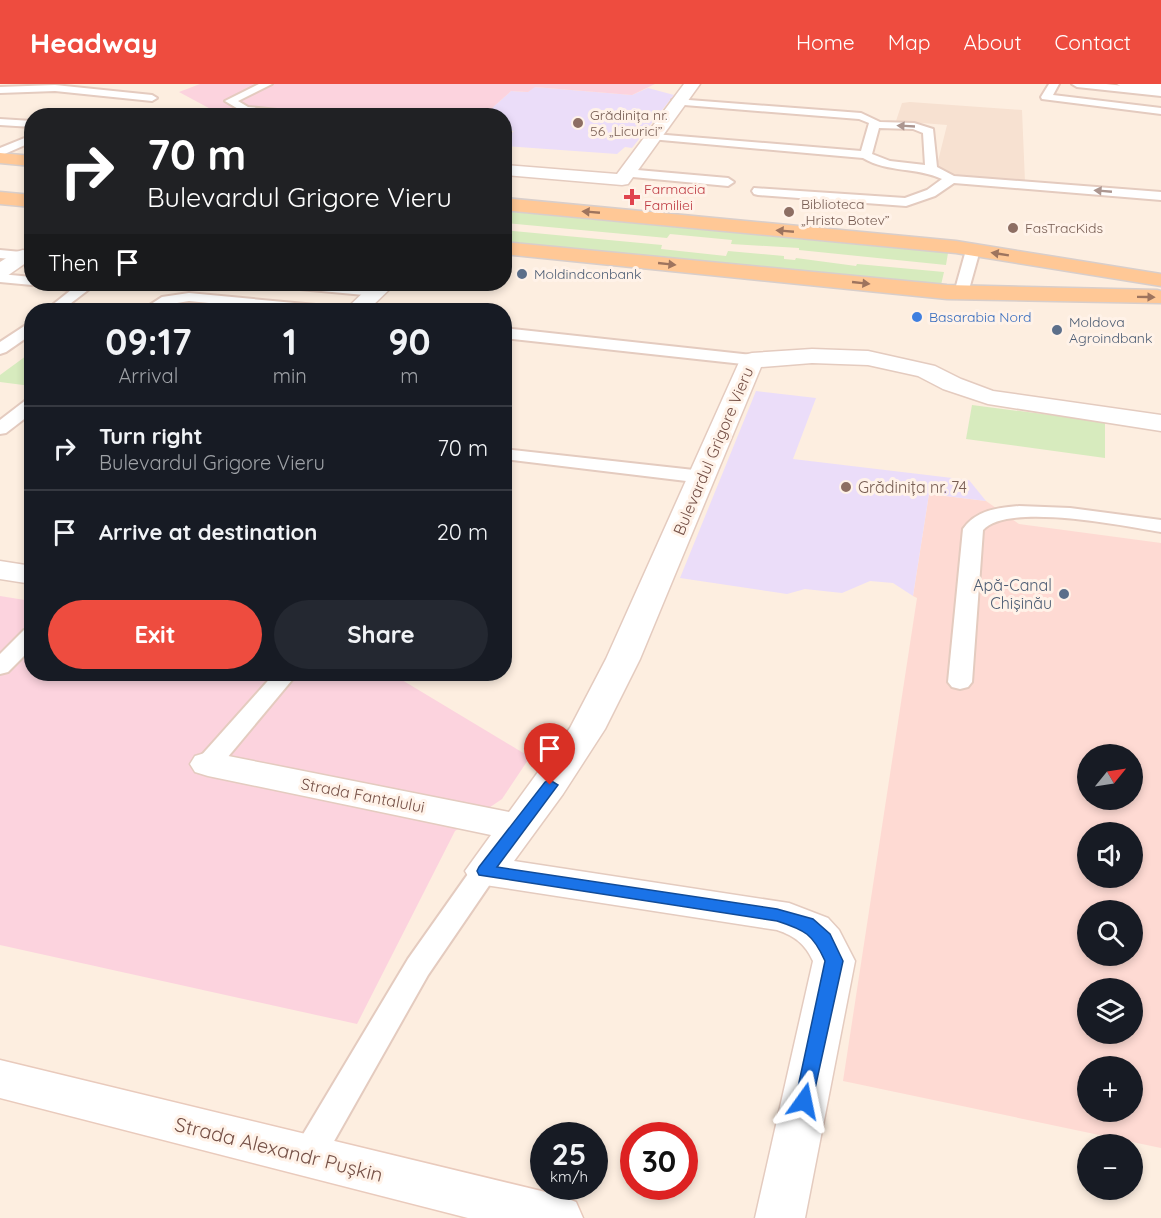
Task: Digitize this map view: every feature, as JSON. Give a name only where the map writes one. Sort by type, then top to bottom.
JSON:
[{"type":"main road","points":[[0,158],[24,160]]},
{"type":"main road","points":[[0,198],[24,200]]},
{"type":"main road","points":[[512,205],[973,250],[1161,280]]},
{"type":"main road","points":[[512,249],[961,292],[1035,294],[1157,307]]},
{"type":"main road","points":[[1034,260],[1152,258]]},
{"type":"street","points":[[512,171],[622,180],[676,102],[692,84]]},
{"type":"street","points":[[1132,85],[1161,90]]},
{"type":"street","points":[[0,272],[24,259]]},
{"type":"street","points":[[363,303],[376,291]]},
{"type":"street","name":"Bulevardul Grigore Vieru","points":[[485,871],[550,785],[588,729],[623,659],[704,477],[752,360],[812,356],[868,358],[926,371],[987,397],[1161,423]]},
{"type":"street","points":[[0,570],[24,574]]},
{"type":"street","name":"Strada Fantalului","points":[[208,764],[519,827]]},
{"type":"street","points":[[485,871],[777,915],[807,924],[824,938],[834,961],[780,1218]]},
{"type":"street","name":"Strada Alexandr Pușkin","points":[[0,1079],[558,1218]]},
{"type":"lane","points":[[242,108],[230,101],[267,84]]},
{"type":"lane","points":[[1054,84],[1047,97],[1158,110],[1161,98]]},
{"type":"lane","points":[[1077,84],[1161,90]]},
{"type":"lane","points":[[1100,103],[1109,87]]},
{"type":"lane","points":[[0,90],[55,88],[152,98]]},
{"type":"lane","points":[[676,102],[861,116],[875,122],[866,154]]},
{"type":"lane","points":[[0,122],[24,124]]},
{"type":"lane","points":[[874,125],[914,126],[929,130],[931,169]]},
{"type":"lane","points":[[655,134],[866,154],[875,161],[889,165],[931,169],[951,179],[1161,196]]},
{"type":"lane","points":[[0,152],[24,142]]},
{"type":"lane","points":[[626,173],[728,182]]},
{"type":"lane","points":[[758,191],[906,202],[930,193],[951,179]]},
{"type":"lane","points":[[961,292],[973,250]]},
{"type":"lane","points":[[0,254],[24,257]]},
{"type":"lane","points":[[0,278],[24,280]]},
{"type":"lane","points":[[63,303],[80,291]]},
{"type":"lane","points":[[162,303],[167,300],[189,297],[248,303]]},
{"type":"lane","points":[[0,349],[24,332]]},
{"type":"lane","points":[[512,334],[752,360]]},
{"type":"lane","points":[[0,429],[24,410]]},
{"type":"lane","points":[[512,455],[704,477]]},
{"type":"lane","points":[[960,682],[973,529],[984,519],[1000,514],[1039,512],[1161,526]]},
{"type":"lane","points":[[0,667],[24,643]]},
{"type":"lane","points":[[208,764],[280,681]]},
{"type":"lane","points":[[308,1156],[418,968],[485,871]]},
{"type":"shaded area","points":[[200,84],[655,84],[632,95],[535,87],[528,92],[511,91],[492,108],[209,108],[179,92]]},
{"type":"shaded area","name":"Grădinița nr. 56 „Licurici”","points":[[534,87],[632,95],[648,88],[674,95],[632,148],[625,147],[617,154],[512,147],[514,131],[512,131],[512,108],[492,108],[511,91],[528,92]]},
{"type":"shaded area","points":[[902,103],[1022,110],[1025,182],[952,176],[939,169],[938,161],[947,125],[896,121]]},
{"type":"shaded area","name":"Grădinița nr. 74","points":[[756,391],[816,398],[793,459],[969,480],[986,501],[929,494],[913,596],[893,583],[870,581],[842,593],[805,589],[787,594],[680,578]]},
{"type":"shaded area","points":[[929,494],[986,501],[1019,524],[1161,543],[1161,1148],[1143,1144],[1143,1134],[1095,1134],[843,1081],[917,598],[913,596]]},
{"type":"shaded area","points":[[0,596],[24,600],[24,681],[404,681],[530,757],[502,799],[455,831],[357,1024],[0,945]]},
{"type":"green space","points":[[512,212],[948,253],[946,265],[799,250],[799,248],[731,244],[732,240],[670,234],[667,238],[512,224]]},
{"type":"green space","points":[[512,231],[662,245],[661,249],[726,256],[728,251],[856,266],[857,264],[944,272],[941,285],[512,243]]},
{"type":"green space","points":[[24,357],[24,385],[0,382],[0,375]]},
{"type":"green space","points":[[972,405],[1105,422],[1105,458],[966,439]]},
{"type":"place","name":"Grădinița nr. 56 „Licurici”","points":[[578,123]]},
{"type":"place","name":"Farmacia Familiei","points":[[632,197]]},
{"type":"place","name":"Biblioteca „Hristo Botev”","points":[[789,212]]},
{"type":"place","name":"FasTracKids","points":[[1013,228]]},
{"type":"place","name":"Moldindconbank","points":[[522,274]]},
{"type":"place","name":"Basarabia Nord","points":[[917,317]]},
{"type":"place","name":"Moldova Agroindbank","points":[[1057,330]]},
{"type":"place","name":"Grădinița nr. 74","points":[[846,487]]},
{"type":"place","name":"Apă-Canal Chișinău","points":[[1064,594]]},
{"type":"route","points":[[550,785],[485,871],[777,915],[807,924],[824,938],[834,961],[804,1101]]}]
